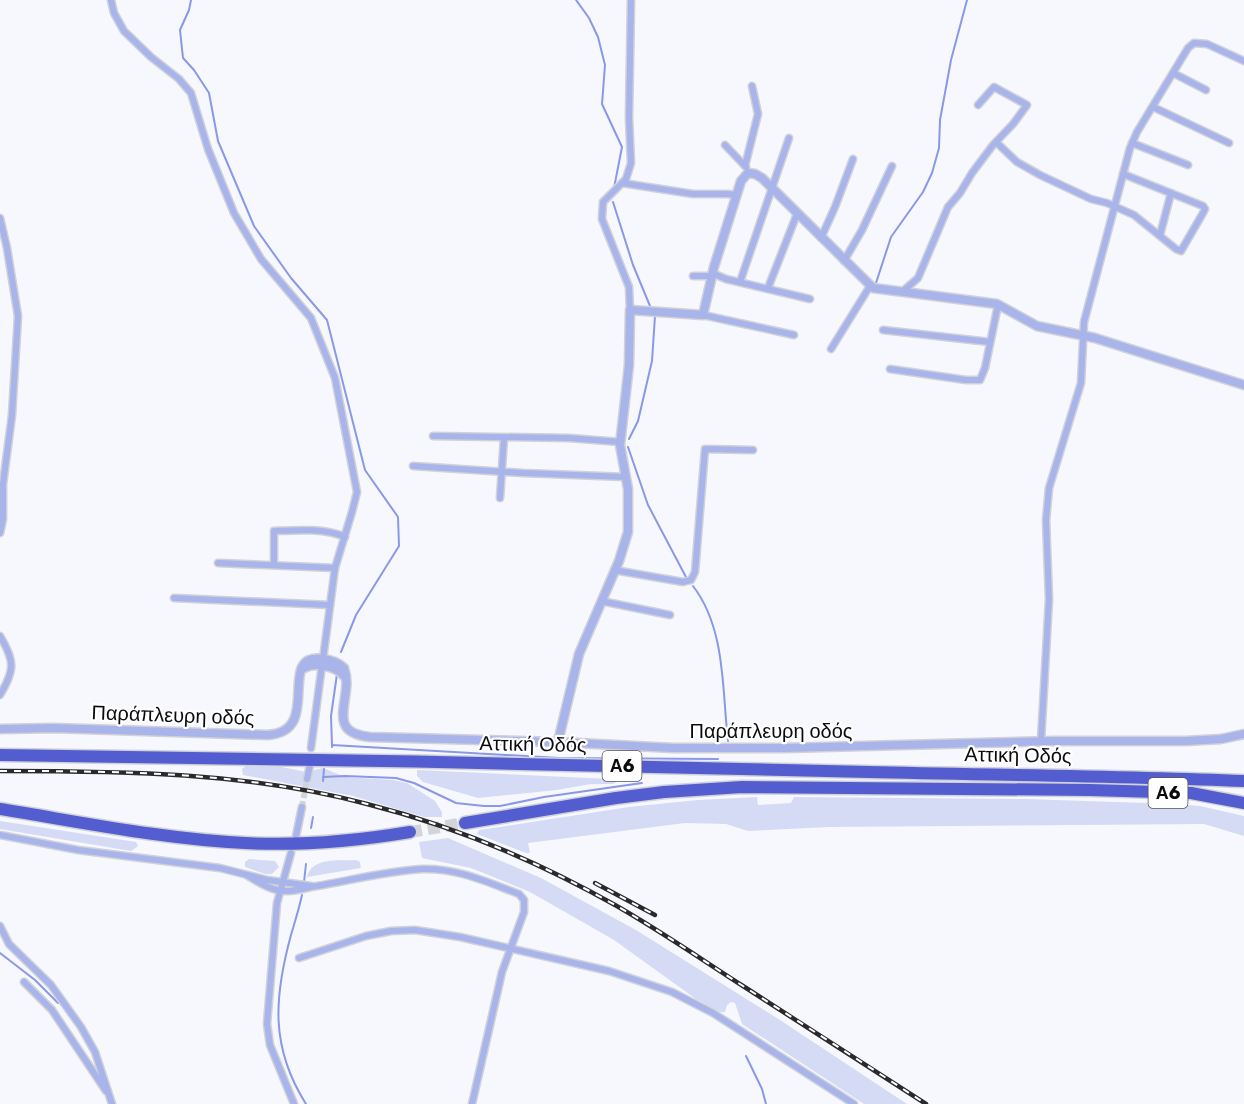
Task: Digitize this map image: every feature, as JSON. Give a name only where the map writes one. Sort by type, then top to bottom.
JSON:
[{"type":"highway","name":"Αττική Οδός","points":[[0,755],[308,758],[901,773],[1091,775],[1244,781]]},
{"type":"highway","name":"Αττική Οδός","points":[[465,823],[616,798],[664,792],[752,787],[1191,793],[1244,803]]},
{"type":"highway","points":[[0,809],[206,840],[248,843],[321,842],[410,832]]},
{"type":"street","points":[[111,0],[114,13],[124,31],[151,57],[186,85],[191,93],[208,148],[227,197],[247,238],[268,268],[306,311],[316,328],[337,386],[356,482],[356,498],[335,568],[311,748]]},
{"type":"street","points":[[558,742],[577,660],[628,532],[629,507],[620,442],[629,366],[629,287],[602,219],[603,202],[622,183],[629,170],[632,153],[629,118],[631,0]]},
{"type":"street","points":[[1041,741],[1049,599],[1046,544],[1048,501],[1053,474],[1081,382],[1084,322],[1132,142],[1194,42],[1207,44],[1244,62]]},
{"type":"street","points":[[1173,73],[1206,90]]},
{"type":"street","points":[[703,315],[712,275],[741,181],[747,170],[758,114],[752,86]]},
{"type":"street","points":[[902,292],[918,278],[948,207],[996,142],[1027,105],[994,87],[978,105]]},
{"type":"street","points":[[1153,107],[1229,143]]},
{"type":"street","points":[[740,282],[789,138]]},
{"type":"street","points":[[996,142],[1017,162],[1040,175],[1091,199],[1125,210],[1181,251],[1204,209],[1123,174]]},
{"type":"street","points":[[1132,142],[1188,165]]},
{"type":"street","points":[[725,145],[747,170],[762,178],[870,286],[882,290],[969,299],[998,305],[1037,326],[1140,350],[1244,385]]},
{"type":"street","points":[[821,238],[836,207],[854,159]]},
{"type":"street","points":[[844,261],[862,230],[892,166]]},
{"type":"street","points":[[622,183],[693,194],[737,195]]},
{"type":"street","points":[[1160,235],[1171,193]]},
{"type":"street","points":[[1112,216],[1125,210]]},
{"type":"street","points":[[768,288],[797,213]]},
{"type":"street","points":[[0,218],[18,316],[12,415],[3,484],[3,519],[0,533]]},
{"type":"street","points":[[693,276],[712,275],[810,299]]},
{"type":"street","points":[[831,348],[870,286]]},
{"type":"street","points":[[890,369],[980,380],[985,369],[998,305]]},
{"type":"street","points":[[630,310],[703,315],[794,335]]},
{"type":"street","points":[[883,330],[990,342]]},
{"type":"street","points":[[433,436],[569,438],[620,442]]},
{"type":"street","points":[[500,498],[504,438]]},
{"type":"street","points":[[614,570],[683,582],[691,580],[695,572],[705,449],[753,450]]},
{"type":"street","points":[[412,466],[626,477]]},
{"type":"street","points":[[274,565],[274,531],[321,531],[345,537]]},
{"type":"street","points":[[218,563],[335,568]]},
{"type":"street","points":[[174,598],[330,604]]},
{"type":"street","points":[[601,601],[670,615]]},
{"type":"street","points":[[0,636],[12,656],[8,680],[0,695]]},
{"type":"street","name":"Παράπλευρη οδός","points":[[0,729],[54,728],[267,735],[279,733],[288,729],[296,718],[299,676],[307,666],[323,662],[341,672],[347,683],[343,713],[344,724],[352,733],[359,736],[674,748],[785,748],[1041,741],[1186,741],[1221,739],[1244,734]]},
{"type":"street","points":[[307,779],[310,765]]},
{"type":"street","points":[[296,836],[302,807]]},
{"type":"street","points":[[0,835],[78,850],[220,868],[248,876],[311,886]]},
{"type":"street","points":[[291,853],[280,891],[275,922],[267,1024],[270,1045],[294,1104]]},
{"type":"street","points":[[248,876],[268,888],[293,892],[311,886],[423,869],[445,870],[473,876],[519,894],[524,900],[524,912],[510,948],[494,1006],[472,1104]]},
{"type":"street","points":[[0,927],[9,944],[51,985],[81,1027],[95,1052],[111,1101]]},
{"type":"street","points":[[299,958],[366,936],[391,931],[415,930],[510,948],[609,971],[672,992],[713,1013],[854,1104]]},
{"type":"street","points":[[24,982],[52,1010],[111,1101]]},
{"type":"shaded area","points":[[246,766],[282,767],[306,772],[323,768],[345,777],[407,783],[435,801],[442,812],[442,817],[424,817],[353,796],[243,775],[242,769]]},
{"type":"shaded area","points":[[417,770],[611,779],[617,782],[478,798],[423,782],[417,776]]},
{"type":"shaded area","points":[[757,797],[758,805],[791,803],[794,797],[1025,799],[1177,804],[1200,806],[1244,816],[1244,836],[1204,824],[829,827],[748,831],[726,824],[685,823],[528,843],[530,853],[526,853],[477,834],[479,830],[629,807]]},
{"type":"shaded area","points":[[0,821],[136,842],[138,846],[131,851],[0,829]]},
{"type":"shaded area","points":[[448,838],[541,878],[636,930],[780,1020],[907,1104],[864,1104],[742,1024],[735,1003],[731,1002],[727,1005],[725,1012],[720,1012],[696,999],[614,940],[530,892],[471,868],[422,858],[419,842]]},
{"type":"shaded area","points":[[249,859],[275,861],[279,867],[272,874],[265,874],[245,867],[245,862]]},
{"type":"shaded area","points":[[356,860],[360,862],[361,868],[307,877],[314,866],[320,863]]},
{"type":"waterway","points":[[191,0],[180,30],[183,58],[209,93],[218,141],[254,226],[291,278],[327,320],[365,470],[398,517],[399,546],[356,615],[341,652]]},
{"type":"waterway","points":[[576,0],[589,18],[598,37],[605,65],[602,104],[622,147],[614,188]]},
{"type":"waterway","points":[[876,283],[891,237],[923,192],[932,173],[939,148],[940,120],[951,60],[967,0]]},
{"type":"waterway","points":[[613,202],[633,265],[650,306]]},
{"type":"waterway","points":[[629,439],[638,421],[652,361],[655,316]]},
{"type":"waterway","points":[[628,447],[648,505],[687,579]]},
{"type":"waterway","points":[[693,586],[704,603],[717,640],[721,660],[728,741]]},
{"type":"waterway","points":[[332,745],[331,716],[337,674]]},
{"type":"waterway","points":[[332,747],[332,745],[559,758],[718,759]]},
{"type":"waterway","points":[[323,781],[324,769]]},
{"type":"waterway","points":[[323,777],[396,778],[414,783],[456,803],[484,806],[500,806],[544,797],[642,783]]},
{"type":"waterway","points":[[311,828],[313,817]]},
{"type":"waterway","points":[[304,882],[306,864]]},
{"type":"waterway","points":[[302,895],[285,958],[281,980],[279,1021],[286,1062],[294,1083],[306,1104]]},
{"type":"waterway","points":[[0,953],[35,980],[58,1003]]},
{"type":"waterway","points":[[746,1056],[762,1089],[766,1104]]},
{"type":"tunnel","points":[[302,807],[307,779]]},
{"type":"tunnel","points":[[410,832],[465,823]]},
{"type":"railway","points":[[0,771],[139,773],[231,779],[276,785],[367,804],[463,834],[556,874],[631,915],[926,1104]]},
{"type":"railway","points":[[595,883],[655,915]]}]
